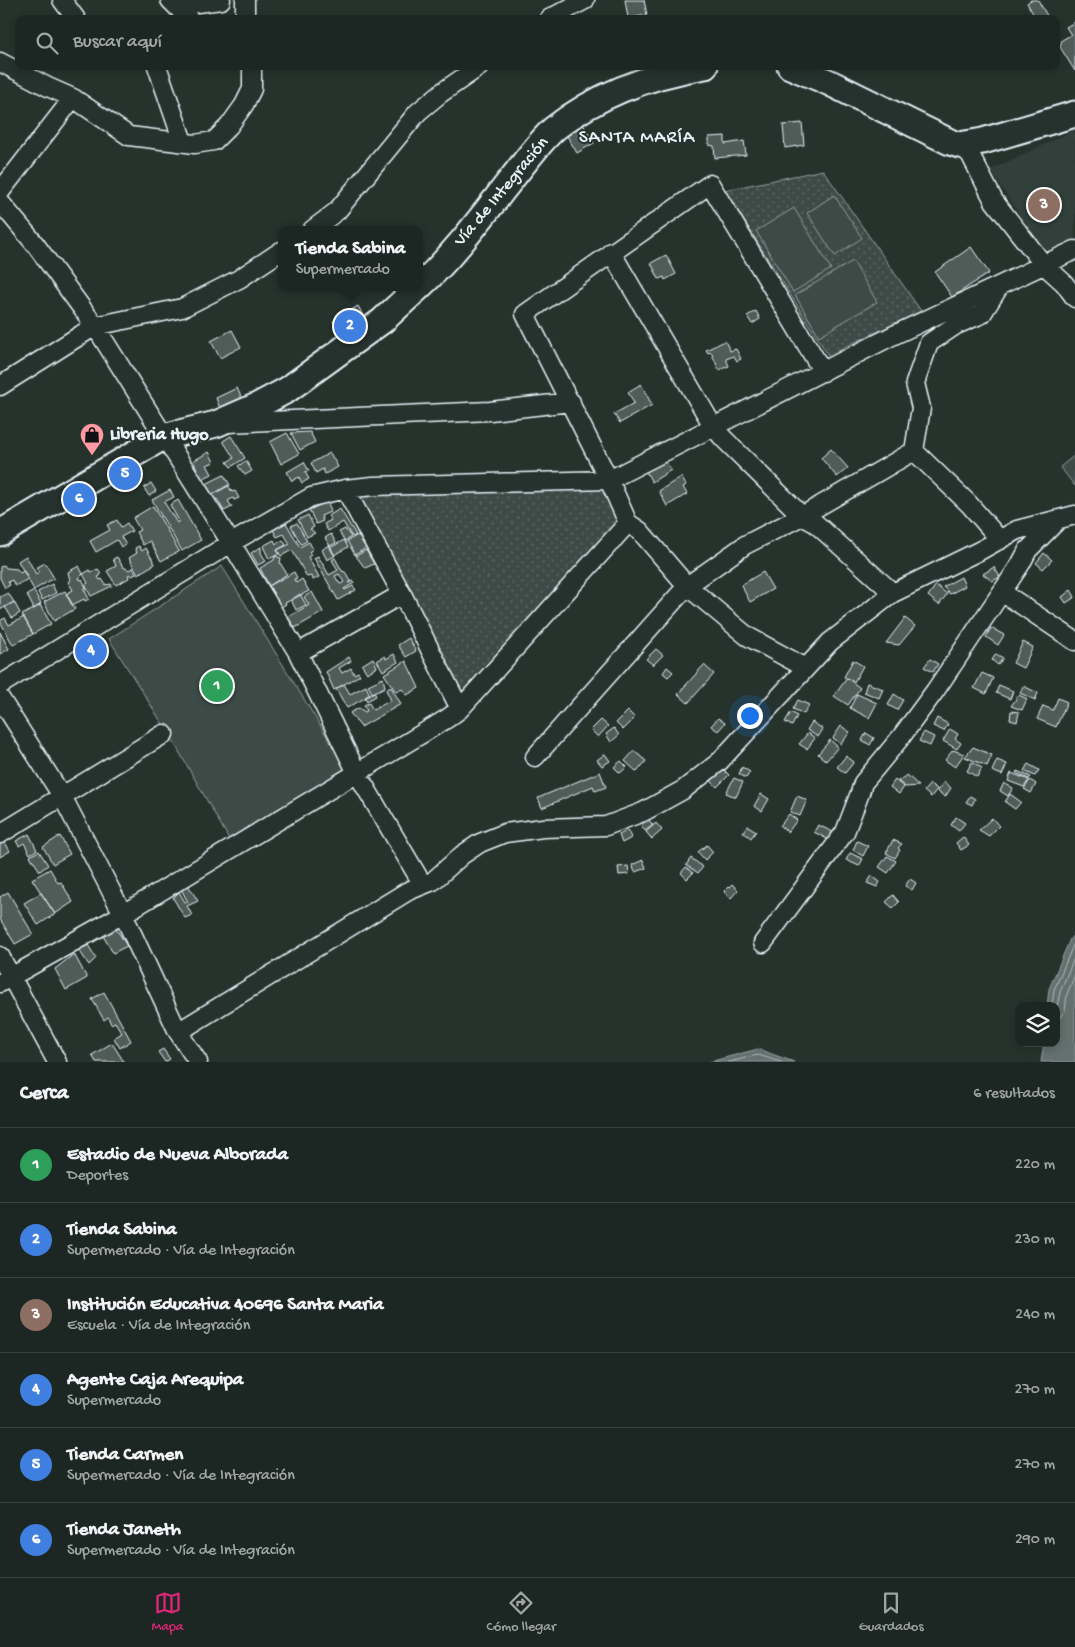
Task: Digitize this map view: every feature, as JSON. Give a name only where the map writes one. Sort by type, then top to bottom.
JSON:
[{"type":"main road","name":"Vía de Integración","points":[[423,283],[468,234],[539,144],[555,128],[586,108],[636,83],[686,70]]},
{"type":"main road","points":[[800,70],[959,145],[983,141],[1075,114]]},
{"type":"main road","name":"Vía de Integración","points":[[0,533],[163,437],[216,424],[287,390],[382,321],[415,291]]},
{"type":"street","points":[[62,0],[73,15]]},
{"type":"street","points":[[170,0],[185,15]]},
{"type":"street","points":[[185,0],[190,4],[221,0]]},
{"type":"street","points":[[245,0],[245,15]]},
{"type":"street","points":[[557,15],[586,0]]},
{"type":"street","points":[[0,62],[48,88],[73,98],[129,136],[195,144],[214,142],[229,126],[244,105],[252,89],[252,70]]},
{"type":"street","points":[[158,70],[183,142]]},
{"type":"street","points":[[317,226],[337,211],[418,112],[474,70]]},
{"type":"street","points":[[0,192],[73,98]]},
{"type":"street","points":[[959,145],[970,154],[994,202],[1044,265],[1064,283],[1075,298]]},
{"type":"street","points":[[806,668],[747,636],[687,586],[640,531],[628,523],[571,402],[525,314],[710,184],[823,372]]},
{"type":"street","points":[[0,202],[35,244],[95,326],[231,543],[298,653],[357,773],[423,885]]},
{"type":"street","points":[[0,685],[231,543],[311,497],[345,489],[373,486],[609,480],[892,336],[1075,250]]},
{"type":"street","points":[[611,252],[713,426],[802,516],[815,523],[893,593]]},
{"type":"street","points":[[0,386],[95,326],[182,308],[239,278],[278,253]]},
{"type":"street","points":[[914,451],[920,408],[915,383],[929,343],[956,325],[982,314],[1000,286]]},
{"type":"street","points":[[216,424],[490,411],[571,402]]},
{"type":"street","points":[[535,758],[687,586],[745,545],[802,516],[914,451]]},
{"type":"street","points":[[914,451],[969,504],[1000,540]]},
{"type":"street","points":[[345,489],[402,594],[460,709]]},
{"type":"street","points":[[178,1032],[408,891],[433,881],[462,855],[480,843],[505,833],[543,828],[606,826],[643,812],[683,790],[719,762],[830,642],[893,593],[1017,530],[1067,517]]},
{"type":"street","points":[[763,943],[845,832],[860,794],[862,783],[901,737],[935,691],[1020,565],[1028,550],[1067,517]]},
{"type":"street","points":[[6,980],[122,914],[448,718],[460,709],[628,523]]},
{"type":"street","points":[[1002,592],[1075,641]]},
{"type":"street","points":[[298,653],[402,594]]},
{"type":"street","points":[[0,698],[62,796],[122,914],[178,1032],[198,1062]]},
{"type":"street","points":[[0,834],[164,734]]},
{"type":"street","points":[[0,956],[6,980],[57,1062]]},
{"type":"shaded area","points":[[1075,130],[1075,239],[1046,254],[990,170]]},
{"type":"shaded area","points":[[823,170],[921,311],[828,355],[725,190]]},
{"type":"shaded area","points":[[834,195],[862,238],[835,256],[807,213]]},
{"type":"shaded area","points":[[794,208],[831,269],[793,292],[756,231]]},
{"type":"shaded area","points":[[853,261],[877,302],[819,336],[795,295]]},
{"type":"shaded area","points":[[1075,455],[1075,486],[1060,467]]},
{"type":"shaded area","points":[[604,488],[617,523],[460,694],[358,494]]},
{"type":"shaded area","points":[[222,566],[347,769],[229,839],[169,734],[109,639]]},
{"type":"water","points":[[1075,933],[1075,1062],[1041,1062],[1043,1047],[1060,1047],[1060,1002],[1047,1002],[1049,989],[1070,939]]},
{"type":"water","points":[[758,1049],[794,1062],[709,1062]]},
{"type":"building","points":[[625,0],[644,0],[647,15],[628,15]]},
{"type":"building","points":[[1031,0],[1038,0],[1047,15],[1034,15],[1027,3]]},
{"type":"building","points":[[1075,22],[1075,71],[1060,47],[1062,40],[1071,35],[1066,27]]},
{"type":"building","points":[[802,123],[804,145],[785,148],[783,125]]},
{"type":"building","points":[[583,124],[594,143],[577,153],[566,134]]},
{"type":"building","points":[[725,136],[725,144],[744,141],[746,155],[715,158],[714,146],[709,145],[709,137]]},
{"type":"building","points":[[971,247],[989,273],[952,297],[935,272]]},
{"type":"building","points":[[666,255],[676,274],[665,280],[664,277],[659,279],[651,263]]},
{"type":"building","points":[[358,306],[365,319],[341,334],[333,321]]},
{"type":"building","points":[[756,311],[760,319],[752,324],[747,316]]},
{"type":"building","points":[[232,330],[241,347],[220,358],[211,341]]},
{"type":"building","points":[[725,341],[730,351],[736,349],[741,359],[737,361],[734,356],[726,359],[729,366],[719,370],[711,352],[708,353],[706,350]]},
{"type":"building","points":[[641,384],[652,405],[620,423],[614,414],[634,403],[628,392]]},
{"type":"building","points":[[237,388],[243,401],[221,411],[216,398]]},
{"type":"building","points":[[310,432],[315,442],[300,450],[291,433]]},
{"type":"building","points":[[287,433],[299,454],[281,464],[270,442]]},
{"type":"building","points":[[231,436],[245,458],[231,467],[227,462],[234,458],[223,441]]},
{"type":"building","points":[[831,449],[848,468],[837,477],[821,458]]},
{"type":"building","points":[[209,452],[214,462],[207,465],[212,474],[202,479],[193,461]]},
{"type":"building","points":[[330,453],[338,467],[325,474],[323,469],[316,473],[311,463]]},
{"type":"building","points":[[664,459],[671,470],[652,482],[645,470]]},
{"type":"building","points":[[246,461],[252,471],[245,475],[238,466]]},
{"type":"building","points":[[304,462],[309,471],[305,472],[309,479],[302,483],[299,477],[292,481],[287,472]]},
{"type":"building","points":[[224,475],[230,485],[212,495],[206,484]]},
{"type":"building","points":[[681,477],[686,485],[683,487],[687,494],[667,506],[659,491]]},
{"type":"building","points":[[151,483],[156,491],[149,496],[144,488]]},
{"type":"building","points":[[228,485],[239,498],[234,500],[233,498],[228,501],[232,507],[224,511],[217,499],[215,500],[212,495]]},
{"type":"building","points":[[170,490],[174,497],[164,502],[177,523],[179,521],[170,505],[178,500],[201,540],[182,551],[152,500]]},
{"type":"building","points":[[327,502],[331,510],[330,512],[321,516],[323,521],[316,524],[309,510]]},
{"type":"building","points":[[153,506],[179,551],[161,561],[150,541],[143,545],[136,532],[140,530],[133,518]]},
{"type":"building","points":[[340,509],[356,535],[352,537],[343,522],[328,531],[324,524],[331,520],[328,516]]},
{"type":"building","points":[[308,515],[314,527],[310,529],[315,533],[307,537],[298,520]]},
{"type":"building","points":[[117,520],[121,527],[127,523],[132,531],[121,537],[126,545],[121,547],[117,540],[96,552],[90,541],[110,530],[107,525]]},
{"type":"building","points":[[286,523],[300,547],[309,542],[313,549],[309,552],[311,555],[308,557],[319,577],[313,580],[311,576],[307,577],[292,550],[281,556],[277,550],[290,544],[284,534],[277,537],[273,530]]},
{"type":"building","points":[[297,523],[307,541],[301,544],[291,526]]},
{"type":"building","points":[[345,529],[351,537],[345,541],[339,532]]},
{"type":"building","points":[[331,534],[336,543],[330,546],[325,538]]},
{"type":"building","points":[[358,535],[366,548],[355,555],[347,541]]},
{"type":"building","points":[[274,540],[276,544],[283,540],[286,545],[277,550],[279,554],[269,559],[263,546]]},
{"type":"building","points":[[344,540],[348,547],[334,555],[330,548]]},
{"type":"building","points":[[139,546],[142,551],[146,548],[155,564],[138,574],[129,558],[137,553],[135,548]]},
{"type":"building","points":[[330,546],[335,556],[327,560],[322,550]]},
{"type":"building","points":[[261,547],[261,553],[266,561],[258,565],[251,553]]},
{"type":"building","points":[[366,550],[374,564],[365,568],[356,556]]},
{"type":"building","points":[[1044,553],[1052,560],[1043,569],[1036,563]]},
{"type":"building","points":[[26,556],[36,574],[39,572],[36,568],[45,563],[54,578],[34,590],[18,561]]},
{"type":"building","points":[[275,556],[281,558],[280,563],[287,574],[269,586],[260,568],[274,560]]},
{"type":"building","points":[[318,556],[329,575],[338,570],[332,560],[335,558],[342,571],[345,572],[351,581],[349,583],[353,581],[354,583],[344,589],[353,586],[356,590],[338,600],[314,558]],"holes":[[[339,574],[344,582],[339,583],[335,576]]]},
{"type":"building","points":[[117,557],[123,567],[129,570],[133,568],[136,574],[128,575],[129,578],[116,585],[107,571],[116,566],[113,559]]},
{"type":"building","points":[[4,565],[6,568],[17,569],[20,573],[24,571],[28,579],[15,586],[12,580],[8,582],[10,585],[5,588],[0,578],[0,567]]},
{"type":"building","points":[[79,566],[83,574],[79,578],[80,580],[82,579],[86,587],[84,589],[89,599],[85,601],[84,599],[72,605],[66,594],[73,590],[68,582],[70,580],[68,572]]},
{"type":"building","points":[[994,567],[1000,577],[992,581],[983,574]]},
{"type":"building","points":[[98,569],[101,575],[98,577],[100,580],[102,579],[106,585],[111,584],[112,586],[91,596],[85,585],[88,583],[83,574],[90,570],[91,572]]},
{"type":"building","points":[[294,572],[297,578],[294,579],[296,583],[302,579],[309,591],[281,607],[269,586]]},
{"type":"building","points":[[763,572],[773,589],[750,602],[741,585]]},
{"type":"building","points":[[961,577],[965,586],[950,594],[943,587]]},
{"type":"building","points":[[52,584],[56,593],[42,600],[38,592]]},
{"type":"building","points":[[936,585],[947,594],[939,605],[928,596]]},
{"type":"building","points":[[1071,590],[1075,597],[1066,603],[1062,597]]},
{"type":"building","points":[[34,591],[41,604],[34,609],[27,595]]},
{"type":"building","points":[[65,591],[75,609],[54,621],[44,602]]},
{"type":"building","points":[[312,592],[323,612],[295,628],[288,617],[309,605],[304,597]]},
{"type":"building","points":[[8,593],[14,602],[0,610],[0,597]]},
{"type":"building","points":[[300,594],[306,605],[296,610],[291,600]]},
{"type":"building","points":[[14,602],[20,613],[12,618],[5,607]]},
{"type":"building","points":[[40,605],[51,624],[33,634],[22,615]]},
{"type":"building","points":[[24,617],[33,634],[13,645],[0,621],[5,618],[9,625]]},
{"type":"building","points":[[905,618],[915,626],[899,645],[886,643]]},
{"type":"building","points":[[991,628],[1004,635],[998,645],[986,637]]},
{"type":"building","points":[[0,632],[9,649],[0,654]]},
{"type":"building","points":[[409,638],[416,651],[406,657],[398,645]]},
{"type":"building","points":[[1023,642],[1033,647],[1023,668],[1013,663]]},
{"type":"building","points":[[656,649],[663,655],[653,665],[646,659]]},
{"type":"building","points":[[394,654],[398,662],[383,671],[377,661],[385,656],[386,659]]},
{"type":"building","points":[[996,654],[1003,658],[998,665],[992,660]]},
{"type":"building","points":[[349,657],[351,661],[339,668],[342,673],[351,668],[354,674],[358,672],[360,675],[334,690],[326,672]]},
{"type":"building","points":[[373,658],[377,667],[367,673],[362,665]]},
{"type":"building","points":[[930,659],[938,664],[933,672],[924,667]]},
{"type":"building","points":[[853,660],[863,666],[854,682],[844,677]]},
{"type":"building","points":[[406,661],[419,688],[407,695],[402,689],[396,692],[384,674]]},
{"type":"building","points":[[704,665],[714,674],[688,703],[678,694]]},
{"type":"building","points":[[667,667],[673,672],[668,677],[663,673]]},
{"type":"building","points":[[982,673],[993,678],[986,694],[974,688]]},
{"type":"building","points":[[383,678],[385,687],[372,693],[368,685]]},
{"type":"building","points":[[847,678],[860,688],[848,705],[834,696]]},
{"type":"building","points":[[867,683],[883,689],[879,698],[864,692]]},
{"type":"building","points":[[344,684],[350,694],[366,686],[370,695],[347,708],[336,689]]},
{"type":"building","points":[[999,685],[1013,691],[1010,699],[996,693]]},
{"type":"building","points":[[1023,686],[1038,693],[1035,700],[1020,693]]},
{"type":"building","points":[[391,687],[401,704],[361,727],[350,713],[359,708],[365,712],[367,711],[364,705],[369,703],[373,710],[391,700],[386,690]]},
{"type":"building","points":[[374,692],[376,696],[367,701],[365,697]]},
{"type":"building","points":[[857,694],[877,703],[869,718],[850,708]]},
{"type":"building","points":[[894,694],[903,700],[897,710],[888,705]]},
{"type":"building","points":[[1019,695],[1027,699],[1022,710],[1011,706]]},
{"type":"building","points":[[1058,698],[1067,702],[1056,727],[1037,719],[1043,706],[1053,710]]},
{"type":"building","points":[[798,700],[809,705],[804,714],[793,709]]},
{"type":"building","points":[[628,711],[635,718],[623,730],[616,723]]},
{"type":"building","points":[[1011,711],[1019,712],[1017,722],[1010,720]]},
{"type":"building","points":[[791,712],[797,716],[792,726],[785,722]]},
{"type":"building","points":[[718,718],[725,723],[718,731],[711,726]]},
{"type":"building","points":[[937,718],[948,724],[944,731],[933,726]]},
{"type":"building","points":[[601,720],[608,726],[598,737],[591,730]]},
{"type":"building","points":[[812,722],[823,729],[818,737],[807,730]]},
{"type":"building","points":[[841,726],[850,732],[841,744],[833,738]]},
{"type":"building","points":[[614,728],[619,735],[611,742],[606,734]]},
{"type":"building","points":[[950,729],[958,734],[955,739],[961,743],[957,749],[943,741]]},
{"type":"building","points":[[924,732],[934,737],[930,746],[919,741]]},
{"type":"building","points":[[808,733],[815,738],[807,749],[799,744]]},
{"type":"building","points":[[866,733],[874,738],[870,745],[862,740]]},
{"type":"building","points":[[830,740],[838,747],[826,761],[818,754]]},
{"type":"building","points":[[973,747],[992,755],[987,766],[965,757]]},
{"type":"building","points":[[953,750],[964,754],[955,767],[945,760]]},
{"type":"building","points":[[634,751],[646,761],[637,772],[625,761]]},
{"type":"building","points":[[605,754],[610,761],[602,766],[597,760]]},
{"type":"building","points":[[846,756],[854,762],[845,773],[837,767]]},
{"type":"building","points":[[997,760],[1007,764],[1002,775],[992,771]]},
{"type":"building","points":[[621,761],[627,767],[620,773],[614,767]]},
{"type":"building","points":[[972,762],[982,768],[977,777],[967,771]]},
{"type":"building","points":[[1028,764],[1039,770],[1035,776],[1024,771]]},
{"type":"building","points":[[742,767],[750,772],[746,778],[739,774]]},
{"type":"building","points":[[723,769],[729,775],[717,787],[711,781]]},
{"type":"building","points":[[1017,771],[1031,777],[1029,779],[1016,773]]},
{"type":"building","points":[[600,772],[606,787],[595,791],[593,786],[542,808],[538,798]]},
{"type":"building","points":[[1011,773],[1029,780],[1024,787],[1008,781]]},
{"type":"building","points":[[907,775],[919,786],[905,787],[898,781]]},
{"type":"building","points":[[734,778],[743,782],[736,797],[726,793]]},
{"type":"building","points":[[895,780],[904,787],[899,794],[890,787]]},
{"type":"building","points":[[1030,780],[1036,784],[1031,793],[1024,789]]},
{"type":"building","points":[[944,782],[951,788],[945,797],[937,791]]},
{"type":"building","points":[[1004,783],[1013,788],[1008,796],[1000,791]]},
{"type":"building","points":[[930,784],[937,789],[931,797],[924,791]]},
{"type":"building","points":[[761,794],[769,799],[762,811],[754,806]]},
{"type":"building","points":[[1010,794],[1021,802],[1015,809],[1005,802]]},
{"type":"building","points":[[797,796],[807,800],[800,816],[790,812]]},
{"type":"building","points":[[970,796],[975,799],[972,805],[966,802]]},
{"type":"building","points":[[789,814],[797,820],[788,832],[780,826]]},
{"type":"building","points":[[956,817],[965,823],[959,831],[951,825]]},
{"type":"building","points":[[992,818],[999,826],[989,836],[979,830]]},
{"type":"building","points":[[648,819],[653,825],[645,831],[641,825]]},
{"type":"building","points":[[656,823],[662,830],[652,839],[646,832]]},
{"type":"building","points":[[818,825],[833,832],[829,840],[814,832]]},
{"type":"building","points":[[748,826],[756,831],[751,838],[743,832]]},
{"type":"building","points":[[628,830],[631,838],[622,843],[619,835]]},
{"type":"building","points":[[29,834],[37,850],[30,854],[24,843],[19,846],[16,841]]},
{"type":"building","points":[[60,836],[70,854],[53,864],[43,847]]},
{"type":"building","points":[[963,837],[969,845],[961,850],[956,843]]},
{"type":"building","points":[[3,839],[10,851],[0,857],[0,841]]},
{"type":"building","points":[[893,840],[902,844],[898,848],[900,850],[895,858],[886,853]]},
{"type":"building","points":[[857,841],[868,846],[863,856],[853,850]]},
{"type":"building","points":[[707,845],[713,852],[705,860],[698,852]]},
{"type":"building","points":[[39,851],[48,865],[40,871],[30,856]]},
{"type":"building","points":[[850,853],[863,859],[859,866],[846,860]]},
{"type":"building","points":[[887,856],[896,861],[888,873],[879,867]]},
{"type":"building","points":[[691,858],[703,867],[698,873],[686,865]]},
{"type":"building","points":[[643,860],[646,868],[635,872],[632,865]]},
{"type":"building","points":[[628,866],[629,874],[619,875],[618,867]]},
{"type":"building","points":[[686,867],[693,873],[687,879],[681,873]]},
{"type":"building","points":[[50,869],[58,883],[61,882],[73,902],[55,914],[32,879]]},
{"type":"building","points":[[872,876],[880,882],[877,887],[867,883]]},
{"type":"building","points":[[910,879],[916,883],[912,890],[905,886]]},
{"type":"building","points":[[732,884],[738,890],[731,898],[724,892]]},
{"type":"building","points":[[188,885],[198,901],[187,906],[192,915],[185,918],[173,898],[179,892],[185,902],[188,902],[181,889]]},
{"type":"building","points":[[8,892],[33,934],[15,944],[0,919],[0,897]]},
{"type":"building","points":[[41,893],[55,914],[38,925],[24,903]]},
{"type":"building","points":[[893,895],[899,902],[893,908],[886,902]]},
{"type":"building","points":[[115,927],[127,946],[113,953],[102,934]]},
{"type":"building","points":[[88,945],[96,958],[89,965],[79,950]]},
{"type":"building","points":[[74,954],[87,978],[66,990],[55,969]]},
{"type":"building","points":[[104,992],[131,1041],[120,1048],[114,1038],[122,1033],[115,1022],[111,1024],[108,1017],[104,1020],[92,999]]},
{"type":"building","points":[[112,1043],[124,1062],[96,1062],[92,1055]]},
{"type":"building","points":[[163,1049],[170,1059],[165,1062],[158,1052]]},
{"type":"place","name":"Institución Educativa 40696 Santa Maria","points":[[1044,205]]},
{"type":"place","name":"Tienda Sabina","points":[[350,326]]},
{"type":"place","name":"Libreria Hugo","points":[[92,456]]},
{"type":"place","name":"Tienda Carmen","points":[[125,474]]},
{"type":"place","name":"Tienda Janeth","points":[[79,499]]},
{"type":"place","name":"Agente Caja Arequipa","points":[[91,651]]},
{"type":"place","name":"Estadio de Nueva Alborada","points":[[217,686]]},
{"type":"district","name":"SANTA MARÍA","points":[[637,138]]}]
